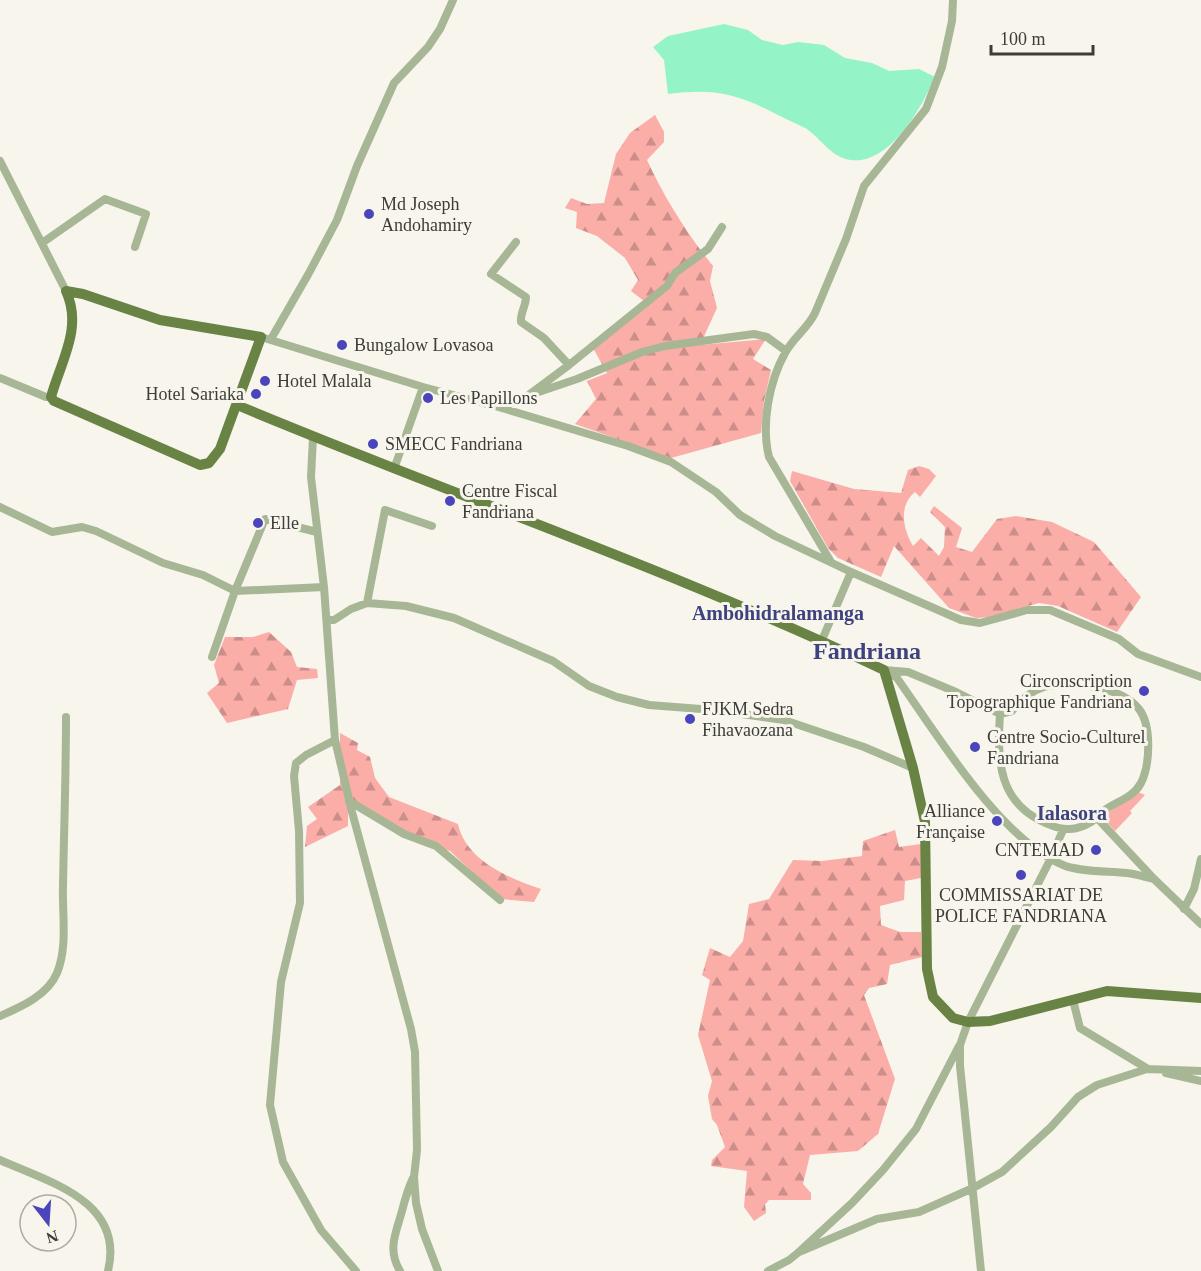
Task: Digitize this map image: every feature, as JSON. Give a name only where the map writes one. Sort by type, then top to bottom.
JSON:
[{"type":"main road","points":[[66,291],[83,294],[160,320],[266,338],[215,458],[210,464],[200,465],[54,401],[51,397],[69,348],[72,333],[72,303],[66,291]]},
{"type":"main road","points":[[237,405],[822,640],[884,670],[913,768],[925,822],[927,969],[933,997],[953,1018],[968,1022],[990,1021],[1117,990],[1201,998]]},
{"type":"street","points":[[453,0],[440,30],[428,47],[394,83],[357,166],[337,220],[314,264],[266,338],[423,387],[627,446],[672,462],[716,492],[741,515],[775,536],[851,572],[972,622],[995,620],[1027,610],[1050,610],[1119,639],[1138,654],[1201,677]]},
{"type":"street","points":[[832,563],[790,491],[773,467],[766,447],[769,399],[786,351],[816,313],[846,239],[864,186],[926,109],[942,67],[952,21],[953,0]]},
{"type":"street","points":[[0,161],[66,291]]},
{"type":"street","points":[[42,243],[105,199],[146,214],[135,247]]},
{"type":"street","points":[[525,397],[569,365],[667,286],[675,273],[708,249],[722,227]]},
{"type":"street","points":[[516,242],[491,274],[526,297],[520,316],[521,322],[544,338],[569,365]]},
{"type":"street","points":[[502,408],[642,352],[665,346],[754,334],[767,336],[786,351]]},
{"type":"street","points":[[0,378],[51,397]]},
{"type":"street","points":[[394,469],[423,387]]},
{"type":"street","points":[[313,437],[311,477],[324,587],[335,740],[349,801],[411,1029],[415,1052],[417,1150],[414,1177],[416,1203],[422,1229],[438,1271]]},
{"type":"street","points":[[0,507],[52,532],[82,527],[96,531],[163,562],[203,575],[235,591],[324,587]]},
{"type":"street","points":[[367,603],[385,510],[432,526]]},
{"type":"street","points":[[212,657],[235,591],[265,519],[317,532]]},
{"type":"street","points":[[822,640],[851,572]]},
{"type":"street","points":[[327,620],[334,620],[351,609],[367,603],[405,606],[454,618],[553,661],[589,686],[617,697],[649,705],[714,710],[784,720],[864,747],[913,768]]},
{"type":"street","points":[[884,670],[908,672],[1000,714],[1012,711],[1021,699],[1044,687],[1070,684],[1098,688],[1124,696],[1140,710],[1148,736],[1148,759],[1141,783],[1123,801],[1105,810],[1087,824],[1063,830],[1045,823],[1022,810],[1010,795],[1000,763],[998,746],[1000,714]]},
{"type":"street","points":[[884,670],[897,678],[981,795],[1024,840],[1050,860],[1065,867],[1128,873],[1154,879]]},
{"type":"street","points":[[0,1016],[35,998],[47,989],[57,972],[62,947],[66,717]]},
{"type":"street","points":[[335,740],[306,755],[296,763],[294,776],[300,831],[300,903],[281,982],[270,1105],[283,1162],[321,1230],[356,1271]]},
{"type":"street","points":[[349,801],[404,834],[436,846],[500,900]]},
{"type":"street","points":[[1097,818],[1154,879],[1201,924]]},
{"type":"street","points":[[768,1271],[799,1252],[852,1203],[883,1170],[916,1128],[960,1045],[968,1022],[1063,830]]},
{"type":"street","points":[[1184,909],[1194,889],[1201,859]]},
{"type":"street","points":[[1073,1000],[1080,1028],[1147,1069],[1201,1081]]},
{"type":"street","points":[[960,1045],[960,1066],[981,1271]]},
{"type":"street","points":[[799,1252],[877,1219],[919,1212],[974,1188],[1002,1172],[1051,1127],[1078,1097],[1097,1085],[1147,1069],[1201,1071]]},
{"type":"street","points":[[0,1160],[68,1190],[86,1201],[100,1218],[109,1236],[111,1248],[108,1271]]},
{"type":"street","points":[[400,1271],[393,1253],[395,1228],[414,1177]]},
{"type":"green space","points":[[655,115],[664,132],[664,142],[647,160],[677,215],[713,266],[710,281],[717,308],[700,345],[766,339],[753,359],[771,370],[764,401],[761,433],[671,458],[575,424],[596,399],[587,381],[607,373],[593,348],[648,304],[631,291],[638,280],[625,258],[597,236],[576,228],[577,212],[565,208],[571,198],[587,204],[604,203],[616,154],[630,133]]},
{"type":"green space","points":[[919,466],[929,469],[936,476],[920,497],[915,492],[906,504],[905,525],[913,546],[921,538],[939,556],[944,547],[945,527],[930,512],[934,506],[962,528],[956,547],[972,552],[997,519],[1016,516],[1052,522],[1094,542],[1141,597],[1117,632],[1058,606],[1039,603],[988,617],[976,618],[949,608],[894,546],[881,577],[838,558],[828,548],[790,481],[792,471],[854,489],[901,493],[908,470]]},
{"type":"green space","points":[[269,632],[291,652],[297,667],[317,669],[318,678],[297,680],[288,709],[227,723],[207,693],[219,683],[214,665],[225,637],[253,637]]},
{"type":"green space","points":[[340,733],[358,743],[357,750],[370,757],[375,778],[389,797],[458,824],[463,837],[479,858],[503,873],[541,889],[534,902],[501,899],[450,851],[413,839],[348,802],[348,826],[305,847],[307,826],[317,819],[308,807],[340,785]]},
{"type":"green space","points":[[1138,792],[1145,795],[1115,831],[1102,817]]},
{"type":"green space","points":[[895,830],[899,847],[921,844],[921,878],[905,881],[904,900],[880,906],[881,925],[900,932],[921,932],[922,957],[890,965],[887,984],[869,988],[864,995],[895,1079],[878,1134],[858,1151],[810,1155],[803,1184],[811,1193],[811,1200],[769,1200],[765,1204],[766,1213],[754,1221],[744,1207],[747,1171],[711,1166],[712,1160],[725,1147],[717,1125],[712,1119],[708,1096],[712,1081],[698,1035],[710,980],[702,975],[710,948],[730,957],[743,941],[749,904],[769,899],[793,860],[822,861],[862,856],[863,841]]},
{"type":"shaded area","points":[[724,24],[748,30],[762,40],[783,45],[798,42],[824,45],[845,58],[872,63],[889,71],[919,69],[935,77],[913,118],[891,144],[865,159],[844,159],[807,129],[737,97],[712,92],[668,94],[664,60],[653,47],[668,36]]},
{"type":"place","name":"Md Joseph Andohamiry","points":[[369,214]]},
{"type":"place","name":"Bungalow Lovasoa","points":[[342,345]]},
{"type":"place","name":"Hotel Malala","points":[[265,381]]},
{"type":"place","name":"Hotel Sariaka","points":[[256,394]]},
{"type":"place","name":"Les Papillons","points":[[428,398]]},
{"type":"place","name":"SMECC Fandriana","points":[[373,444]]},
{"type":"place","name":"Centre Fiscal Fandriana","points":[[450,501]]},
{"type":"place","name":"Elle","points":[[258,523]]},
{"type":"place","name":"Circonscription Topographique Fandriana","points":[[1144,691]]},
{"type":"place","name":"FJKM Sedra Fihavaozana","points":[[690,719]]},
{"type":"place","name":"Centre Socio-Culturel Fandriana","points":[[975,747]]},
{"type":"place","name":"Alliance Française","points":[[997,821]]},
{"type":"place","name":"CNTEMAD","points":[[1096,850]]},
{"type":"place","name":"COMMISSARIAT DE POLICE FANDRIANA","points":[[1021,875]]},
{"type":"district","name":"Ambohidralamanga","points":[[778,613]]},
{"type":"district","name":"Fandriana","points":[[867,651]]},
{"type":"district","name":"Ialasora","points":[[1072,813]]}]
